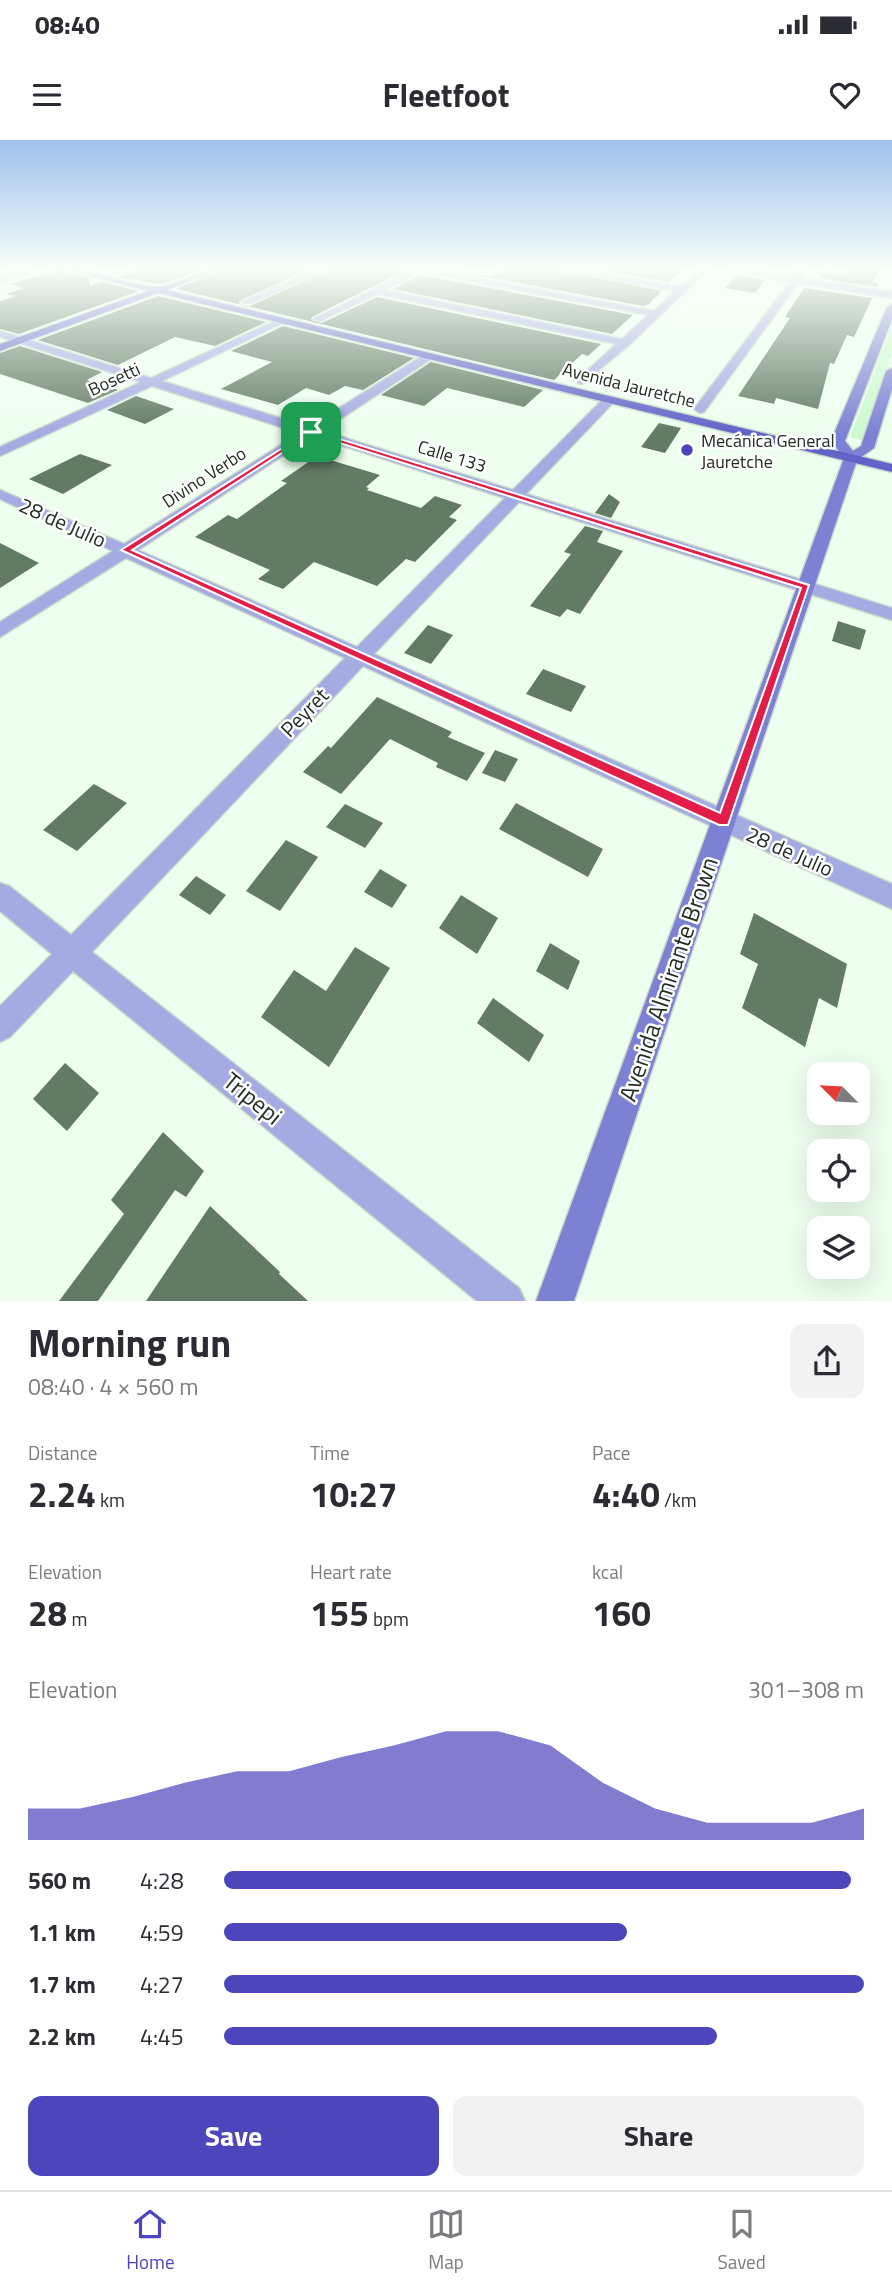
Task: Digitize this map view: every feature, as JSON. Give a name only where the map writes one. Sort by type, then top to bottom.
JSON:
[{"type":"main road","points":[[0,348],[65,324]]},
{"type":"main road","name":"Avenida Jauretche","points":[[295,324],[609,400],[892,454]]},
{"type":"main road","name":"Avenida Jauretche","points":[[340,324],[737,418]]},
{"type":"main road","name":"Avenida Almirante Brown","points":[[555,1301],[806,587],[845,447],[886,324]]},
{"type":"main road","name":"Avenida Almirante Brown","points":[[845,447],[892,371]]},
{"type":"main road","name":"Avenida Jauretche","points":[[845,447],[892,468]]},
{"type":"street","name":"Bosetti","points":[[0,452],[275,324]]},
{"type":"street","points":[[535,324],[625,343]]},
{"type":"street","points":[[582,381],[645,324]]},
{"type":"street","points":[[700,409],[762,324]]},
{"type":"street","name":"Calle 133","points":[[0,334],[892,614]]},
{"type":"street","name":"Divino Verbo","points":[[0,631],[429,356]]},
{"type":"street","name":"Peyret","points":[[0,1027],[609,400]]},
{"type":"street","name":"28 de Julio","points":[[0,494],[892,897]]},
{"type":"street","name":"Tripepi","points":[[0,895],[506,1301]]},
{"type":"green space","points":[[892,325],[892,353],[862,440],[850,437]]},
{"type":"building","points":[[0,324],[46,324],[19,334],[0,329]]},
{"type":"building","points":[[81,324],[261,324],[215,346],[175,337],[118,365],[38,340]]},
{"type":"building","points":[[321,324],[507,324],[601,344],[588,356],[582,354],[554,380]]},
{"type":"building","points":[[564,324],[623,324],[612,334]]},
{"type":"building","points":[[786,324],[860,324],[854,337],[847,335],[834,364],[830,363],[818,409],[776,398],[774,404],[738,396]]},
{"type":"building","points":[[283,326],[414,358],[363,390],[345,386],[329,395],[306,388],[278,405],[221,389],[272,362],[231,351]]},
{"type":"building","points":[[20,346],[102,372],[87,380],[118,390],[88,403],[0,374],[0,353]]},
{"type":"building","points":[[431,362],[543,390],[524,407],[447,388],[424,406],[381,395]]},
{"type":"building","points":[[136,396],[174,409],[145,424],[107,410]]},
{"type":"building","points":[[659,423],[681,428],[665,453],[641,447]]},
{"type":"building","points":[[80,454],[112,465],[63,494],[29,479]]},
{"type":"building","points":[[317,456],[380,475],[366,487],[369,488],[367,490],[421,508],[435,496],[462,505],[449,517],[457,520],[415,562],[406,559],[377,586],[314,562],[283,589],[258,579],[270,570],[195,537],[228,515],[237,519],[287,483],[281,481]]},
{"type":"building","points":[[609,494],[620,502],[611,518],[595,513]]},
{"type":"building","points":[[585,526],[603,531],[597,542],[623,551],[580,614],[567,609],[560,617],[530,606],[571,554],[564,552]]},
{"type":"building","points":[[0,543],[39,563],[0,588]]},
{"type":"building","points":[[838,621],[866,630],[860,650],[832,641]]},
{"type":"building","points":[[428,625],[453,635],[431,664],[404,653]]},
{"type":"building","points":[[543,669],[586,686],[571,712],[526,694]]},
{"type":"building","points":[[377,697],[452,732],[448,737],[485,753],[467,781],[436,767],[438,763],[390,739],[341,794],[303,772],[328,746],[331,748]]},
{"type":"building","points":[[495,750],[518,759],[505,782],[482,773]]},
{"type":"building","points":[[94,784],[127,803],[77,851],[43,830]]},
{"type":"building","points":[[516,803],[603,849],[588,877],[499,829]]},
{"type":"building","points":[[345,804],[383,823],[365,848],[326,827]]},
{"type":"building","points":[[286,840],[318,857],[280,911],[246,891]]},
{"type":"building","points":[[380,869],[407,885],[392,908],[364,892]]},
{"type":"building","points":[[196,876],[226,895],[210,915],[179,895]]},
{"type":"building","points":[[461,895],[498,918],[477,954],[439,928]]},
{"type":"building","points":[[754,913],[847,964],[837,1008],[819,998],[805,1047],[742,1008],[758,964],[740,954]]},
{"type":"building","points":[[550,943],[580,961],[568,990],[536,971]]},
{"type":"building","points":[[355,947],[390,968],[329,1067],[261,1017],[294,970],[326,991]]},
{"type":"building","points":[[493,998],[544,1035],[529,1062],[477,1023]]},
{"type":"building","points":[[65,1063],[99,1093],[67,1131],[33,1099]]},
{"type":"building","points":[[163,1132],[204,1171],[186,1197],[175,1190],[98,1301],[59,1301],[124,1214],[111,1200]]},
{"type":"building","points":[[210,1206],[280,1272],[279,1274],[308,1301],[146,1301]]},
{"type":"place","name":"Mecánica General Jauretche","points":[[687,450]]},
{"type":"route","points":[[311,432],[806,587],[723,821],[125,550],[311,432]]}]
